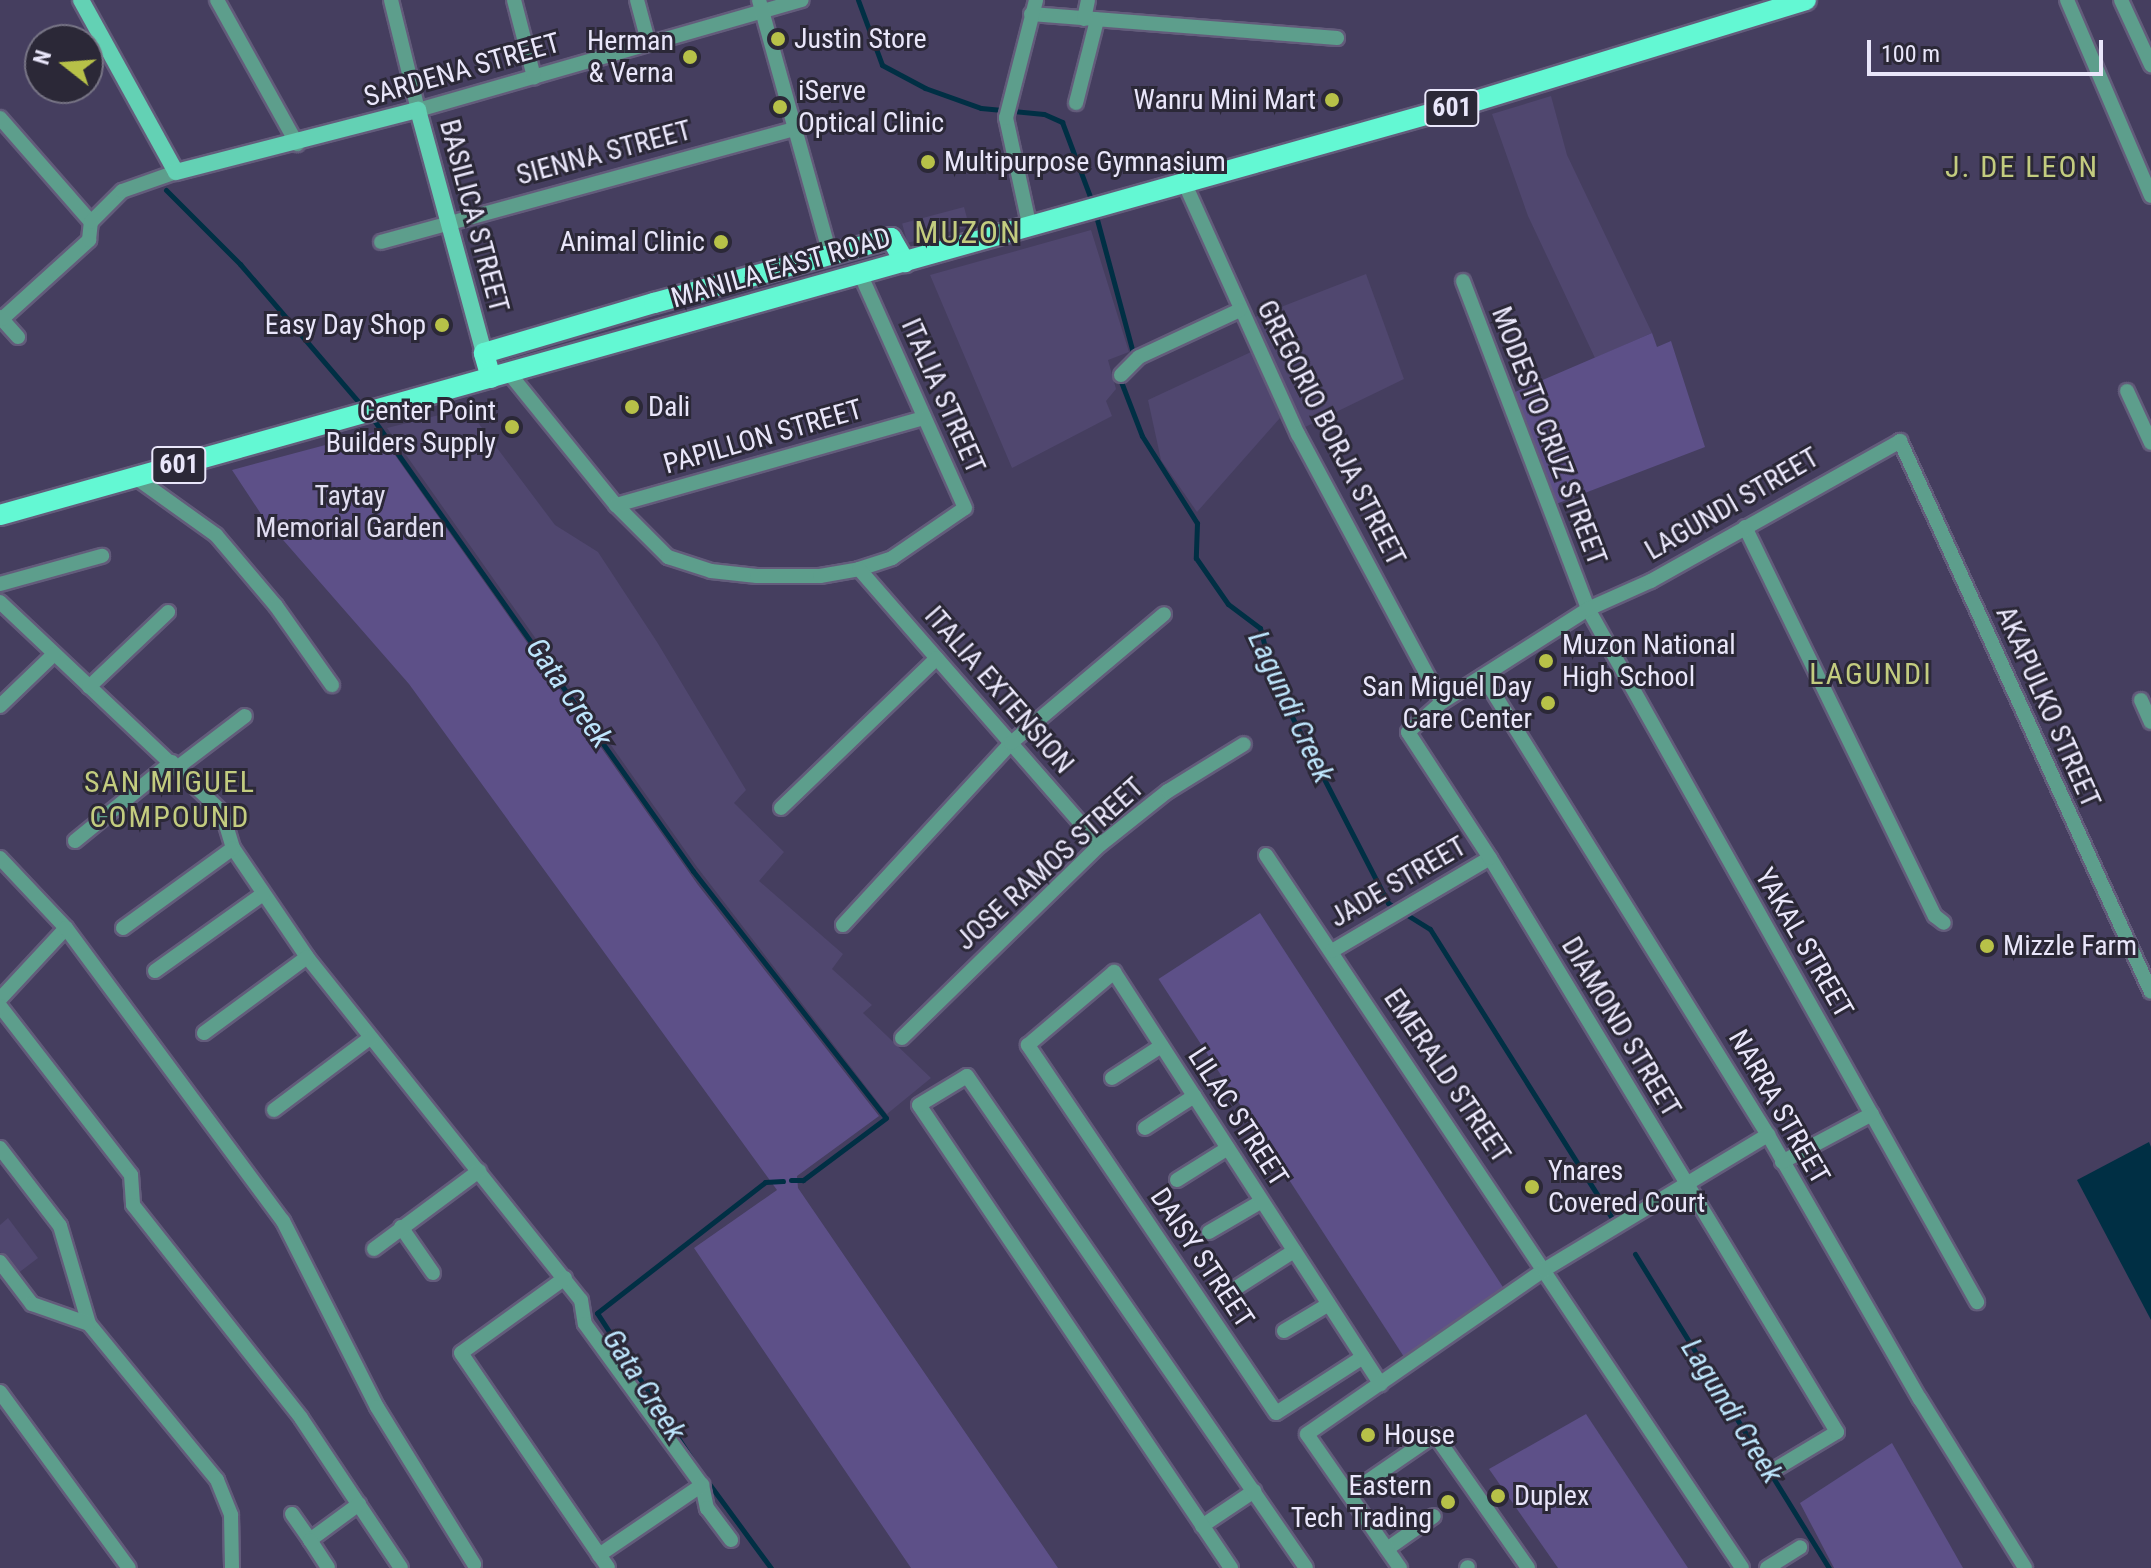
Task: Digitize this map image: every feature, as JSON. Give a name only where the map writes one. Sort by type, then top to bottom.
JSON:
[{"type":"main road","name":"MANILA EAST ROAD","points":[[0,515],[1490,97],[1806,0]]},
{"type":"main road","points":[[500,375],[484,353],[654,303],[891,238],[905,262]]},
{"type":"main road","points":[[830,255],[837,282]]},
{"type":"main road","points":[[654,303],[662,331]]},
{"type":"street","points":[[18,337],[1,318],[89,240],[91,222],[122,191],[176,172],[81,0]]},
{"type":"street","points":[[217,0],[297,144]]},
{"type":"street","name":"BASILICA STREET","points":[[391,0],[484,353]]},
{"type":"street","points":[[514,0],[534,77]]},
{"type":"street","points":[[637,0],[648,41]]},
{"type":"street","name":"SARDENA STREET","points":[[176,172],[297,144],[418,110],[760,6],[802,0]]},
{"type":"street","points":[[1076,103],[1091,20],[1088,0]]},
{"type":"street","points":[[2067,0],[2151,196]]},
{"type":"street","points":[[2121,0],[2151,65]]},
{"type":"street","points":[[760,6],[830,255]]},
{"type":"street","points":[[1030,228],[1006,118],[1033,7],[1091,20],[1337,38]]},
{"type":"street","points":[[0,118],[91,222]]},
{"type":"street","name":"SIENNA STREET","points":[[381,242],[795,129]]},
{"type":"street","name":"GREGORIO BORJA STREET","points":[[1184,182],[1298,434],[1442,702]]},
{"type":"street","name":"ITALIA STREET","points":[[500,375],[616,505],[668,557],[711,571],[820,576],[859,569],[892,558],[965,508],[861,275]]},
{"type":"street","name":"MODESTO CRUZ STREET","points":[[1463,281],[1588,609]]},
{"type":"street","points":[[1121,375],[1139,357],[1240,310]]},
{"type":"street","points":[[2127,391],[2151,443]]},
{"type":"street","name":"PAPILLON STREET","points":[[616,505],[924,418]]},
{"type":"street","name":"LAGUNDI STREET","points":[[1408,732],[1442,702],[1588,609],[1651,581],[1900,441]]},
{"type":"street","name":"AKAPULKO STREET","points":[[1900,441],[2151,992]]},
{"type":"street","points":[[135,477],[216,535],[276,606],[332,685]]},
{"type":"street","points":[[1745,527],[1935,916],[1944,923]]},
{"type":"street","points":[[0,584],[102,556]]},
{"type":"street","name":"ITALIA EXTENSION","points":[[859,569],[1100,845]]},
{"type":"street","points":[[0,602],[222,812],[233,848],[307,957],[581,1300],[585,1324],[702,1485],[707,1508],[731,1540]]},
{"type":"street","name":"YAKAL STREET","points":[[1588,609],[1977,1302]]},
{"type":"street","points":[[89,687],[168,612]]},
{"type":"street","points":[[843,925],[1011,743],[1164,614]]},
{"type":"street","points":[[0,706],[54,654]]},
{"type":"street","points":[[781,808],[937,658]]},
{"type":"street","name":"NARRA STREET","points":[[1483,676],[1768,1135],[2025,1568]]},
{"type":"street","points":[[2141,700],[2151,722]]},
{"type":"street","points":[[75,841],[245,716]]},
{"type":"street","name":"DIAMOND STREET","points":[[1408,732],[1490,858],[1689,1185],[1736,1273],[1837,1432],[1777,1468]]},
{"type":"street","name":"JOSE RAMOS STREET","points":[[902,1038],[1100,845],[1168,791],[1244,744]]},
{"type":"street","points":[[123,928],[233,848]]},
{"type":"street","name":"EMERALD STREET","points":[[1266,855],[1742,1568]]},
{"type":"street","points":[[0,858],[66,928],[159,1048],[283,1221],[377,1407],[474,1564]]},
{"type":"street","name":"JADE STREET","points":[[1332,951],[1490,858]]},
{"type":"street","points":[[155,971],[263,894]]},
{"type":"street","points":[[0,999],[66,928]]},
{"type":"street","points":[[204,1033],[307,957]]},
{"type":"street","name":"LILAC STREET","points":[[1028,1045],[1114,972],[1381,1384]]},
{"type":"street","points":[[0,1006],[131,1175],[133,1205],[301,1418],[401,1568]]},
{"type":"street","points":[[274,1110],[370,1038]]},
{"type":"street","name":"DAISY STREET","points":[[1028,1045],[1276,1413],[1363,1357]]},
{"type":"street","points":[[1112,1078],[1161,1046]]},
{"type":"street","points":[[1231,1568],[919,1105],[967,1076],[1306,1568]]},
{"type":"street","points":[[1145,1128],[1194,1096]]},
{"type":"street","points":[[1782,1162],[1872,1114]]},
{"type":"street","points":[[1400,1568],[1307,1434],[1544,1270],[1768,1135]]},
{"type":"street","points":[[0,1148],[60,1226],[89,1324],[217,1480],[231,1515],[232,1568]]},
{"type":"street","points":[[1177,1180],[1228,1148]]},
{"type":"street","points":[[374,1249],[479,1171]]},
{"type":"street","points":[[1209,1232],[1262,1201]]},
{"type":"street","points":[[401,1227],[433,1273]]},
{"type":"street","points":[[1236,1288],[1294,1251]]},
{"type":"street","points":[[0,1262],[32,1304],[89,1324]]},
{"type":"street","points":[[565,1278],[461,1353],[608,1568]]},
{"type":"street","points":[[1284,1331],[1329,1304]]},
{"type":"street","points":[[1,1394],[129,1568]]},
{"type":"street","points":[[1349,1494],[1435,1435],[1528,1568]]},
{"type":"street","points":[[599,1555],[702,1485]]},
{"type":"street","points":[[1202,1526],[1254,1491]]},
{"type":"street","points":[[310,1540],[359,1504]]},
{"type":"street","points":[[292,1514],[328,1568]]},
{"type":"street","points":[[1387,1549],[1434,1516]]},
{"type":"street","points":[[1767,1568],[1800,1547]]},
{"type":"shaded area","points":[[1551,96],[1567,155],[1652,333],[1595,358],[1528,216],[1492,114]]},
{"type":"shaded area","points":[[964,207],[969,226],[907,243],[902,224]]},
{"type":"shaded area","points":[[1091,230],[1129,352],[1108,360],[1116,389],[1106,401],[1112,416],[1012,468],[930,275]]},
{"type":"shaded area","points":[[1366,274],[1404,379],[1299,430],[1250,319]]},
{"type":"shaded area","points":[[1251,352],[1280,418],[1197,512],[1161,460],[1148,400]]},
{"type":"shaded area","points":[[467,408],[555,525],[598,552],[657,642],[746,790],[734,803],[784,852],[759,881],[843,954],[832,969],[872,1005],[863,1013],[931,1078],[887,1114],[697,867],[387,428]]},
{"type":"shaded area","points":[[8,1218],[38,1258],[17,1274],[0,1252],[0,1225]]},
{"type":"green space","points":[[1652,333],[1657,347],[1671,341],[1705,447],[1556,504],[1515,392]]},
{"type":"green space","name":"Taytay Memorial Garden","points":[[378,431],[698,885],[879,1116],[797,1176],[798,1188],[1058,1568],[911,1568],[694,1248],[777,1190],[409,684],[263,517],[232,470]]},
{"type":"green space","points":[[1260,913],[1513,1302],[1411,1368],[1159,979]]},
{"type":"green space","points":[[1586,1414],[1688,1568],[1558,1568],[1489,1469]]},
{"type":"green space","points":[[1892,1443],[1963,1568],[1834,1568],[1800,1503]]},
{"type":"water","points":[[2149,1142],[2151,1147],[2151,1320],[2077,1180]]},
{"type":"waterway","name":"Lagundi Creek","points":[[858,0],[882,65],[925,88],[981,108],[1044,114],[1062,122],[1092,202]]},
{"type":"waterway","name":"Gata Creek","points":[[166,190],[240,264],[364,408]]},
{"type":"waterway","name":"Lagundi Creek","points":[[1095,212],[1134,357]]},
{"type":"waterway","name":"Lagundi Creek","points":[[1120,379],[1142,436],[1197,523],[1196,558],[1228,604],[1260,628],[1274,682],[1388,903],[1430,929],[1616,1224]]},
{"type":"waterway","name":"Gata Creek","points":[[371,416],[693,871],[886,1118],[803,1180],[791,1180]]},
{"type":"waterway","name":"Gata Creek","points":[[699,1470],[597,1313],[765,1182],[783,1181]]},
{"type":"waterway","name":"Lagundi Creek","points":[[1635,1254],[1829,1568]]},
{"type":"waterway","name":"Gata Creek","points":[[707,1481],[771,1568]]},
{"type":"place","name":"Justin Store","points":[[778,39]]},
{"type":"place","name":"Herman & Verna","points":[[690,57]]},
{"type":"place","name":"Wanru Mini Mart","points":[[1332,100]]},
{"type":"place","name":"iServe Optical Clinic","points":[[780,107]]},
{"type":"place","name":"Multipurpose Gymnasium","points":[[928,162]]},
{"type":"place","name":"Animal Clinic","points":[[721,242]]},
{"type":"place","name":"Easy Day Shop","points":[[442,325]]},
{"type":"place","name":"Dali","points":[[632,407]]},
{"type":"place","name":"Center Point Builders Supply","points":[[512,427]]},
{"type":"place","name":"Muzon National High School","points":[[1546,661]]},
{"type":"place","name":"San Miguel Day Care Center","points":[[1548,703]]},
{"type":"place","name":"Mizzle Farm","points":[[1987,946]]},
{"type":"place","name":"Ynares Covered Court","points":[[1532,1187]]},
{"type":"place","name":"House","points":[[1368,1435]]},
{"type":"place","name":"Duplex","points":[[1498,1496]]},
{"type":"place","name":"Eastern Tech Trading","points":[[1448,1502]]},
{"type":"district","name":"J. DE LEON","points":[[2022,167]]},
{"type":"district","name":"MUZON","points":[[968,232]]},
{"type":"district","name":"LAGUNDI","points":[[1871,674]]},
{"type":"district","name":"SAN MIGUEL COMPOUND","points":[[170,799]]}]
